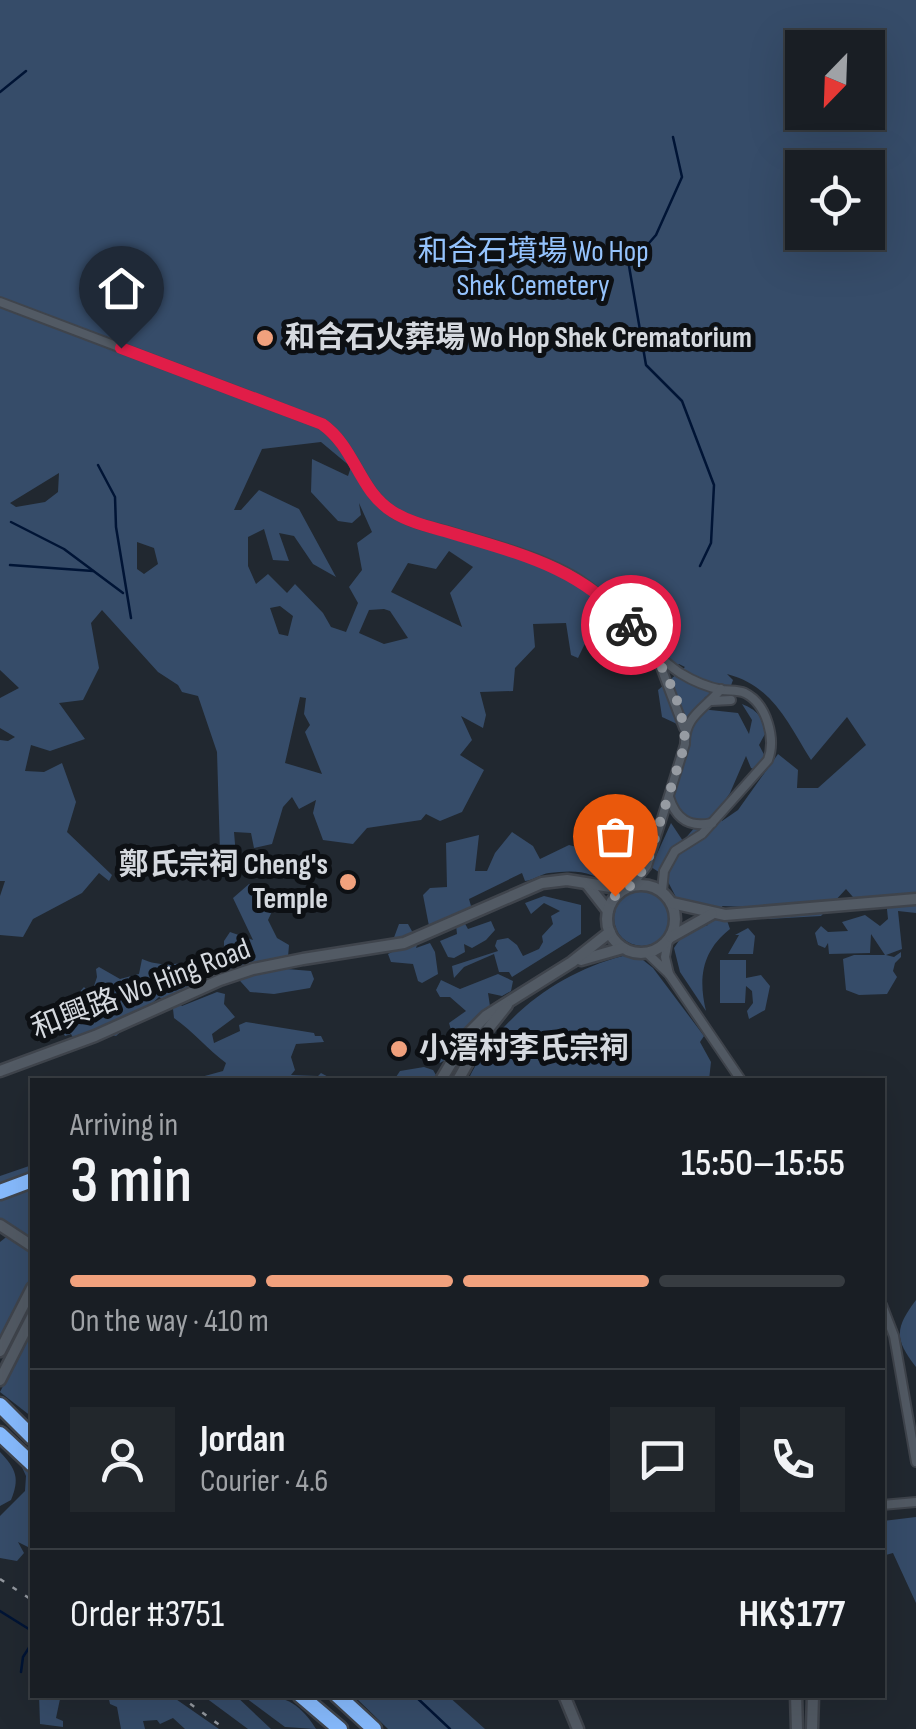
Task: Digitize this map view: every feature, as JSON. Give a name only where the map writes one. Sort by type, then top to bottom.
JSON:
[{"type":"highway","points":[[2,1192],[30,1181]]},
{"type":"highway","points":[[0,1405],[30,1422]]},
{"type":"highway","points":[[0,1405],[30,1435]]},
{"type":"highway","points":[[0,1434],[30,1462]]},
{"type":"highway","points":[[304,1698],[340,1729]]},
{"type":"highway","points":[[340,1698],[374,1729]]},
{"type":"main road","name":"和興路 Wo Hing Road","points":[[0,1071],[254,969],[404,944],[542,883],[558,880],[627,888]]},
{"type":"main road","points":[[587,883],[608,910],[610,932],[623,948]]},
{"type":"main road","points":[[608,910],[627,888],[647,886],[662,891],[672,903],[676,923],[669,938]]},
{"type":"main road","points":[[672,903],[713,914],[916,898]]},
{"type":"main road","points":[[572,962],[623,948],[647,952],[713,914]]},
{"type":"main road","points":[[442,1078],[469,1033],[486,1016],[572,962],[610,932]]},
{"type":"main road","points":[[459,1078],[484,1034],[510,1000]]},
{"type":"main road","points":[[0,1226],[30,1245]]},
{"type":"main road","points":[[0,1351],[30,1292]]},
{"type":"main road","points":[[0,1380],[30,1320]]},
{"type":"main road","points":[[565,1698],[578,1729]]},
{"type":"main road","points":[[796,1698],[797,1729]]},
{"type":"main road","points":[[812,1698],[812,1729]]},
{"type":"street","points":[[0,302],[311,419],[344,443],[363,480],[392,511],[563,570],[613,606],[656,652],[696,682],[742,692],[753,699],[766,720],[772,747],[768,760],[702,834],[675,851],[664,871],[662,891]]},
{"type":"street","points":[[627,888],[646,866],[685,744],[684,728],[656,652]]},
{"type":"street","points":[[684,728],[697,710],[721,690]]},
{"type":"street","points":[[712,700],[731,700]]},
{"type":"street","points":[[670,797],[673,810],[685,822],[700,826],[712,823]]},
{"type":"street","points":[[669,938],[665,957],[669,974]]},
{"type":"street","points":[[647,952],[669,974],[741,1078]]},
{"type":"street","points":[[885,1312],[894,1336],[916,1462]]},
{"type":"street","points":[[885,1339],[894,1350]]},
{"type":"street","points":[[885,1505],[916,1502]]},
{"type":"green space","name":"和合石墳場 Wo Hop Shek Cemetery","points":[[0,0],[916,0],[916,913],[898,911],[902,949],[886,955],[894,957],[901,952],[901,957],[895,963],[893,971],[897,977],[887,994],[859,995],[846,990],[843,959],[885,955],[871,934],[870,953],[829,954],[828,943],[825,948],[818,945],[815,933],[821,926],[828,932],[848,931],[842,922],[865,915],[880,926],[888,919],[886,900],[859,904],[846,889],[821,916],[769,919],[747,907],[722,906],[730,929],[713,946],[704,966],[706,1011],[680,972],[674,948],[684,933],[708,925],[705,914],[679,903],[665,876],[651,867],[671,823],[683,841],[696,826],[677,815],[674,796],[690,736],[662,717],[658,690],[685,667],[679,664],[669,672],[652,661],[629,656],[606,624],[593,627],[578,658],[571,655],[566,623],[533,624],[535,647],[515,668],[513,691],[480,692],[486,715],[483,728],[461,716],[472,740],[460,755],[484,770],[462,812],[440,821],[426,814],[421,820],[367,828],[353,844],[323,840],[313,813],[316,800],[299,809],[292,797],[283,807],[272,844],[254,848],[251,833],[234,832],[236,856],[220,851],[217,752],[198,696],[182,692],[158,672],[102,610],[91,623],[99,668],[83,700],[59,703],[85,739],[50,751],[31,745],[25,771],[44,772],[62,763],[76,802],[67,832],[112,875],[109,881],[99,873],[82,893],[33,919],[23,937],[0,935],[0,896],[5,881],[0,881],[0,740],[15,737],[0,728],[0,698],[19,688],[0,670]],"holes":[[[321,442],[351,467],[348,476],[312,459],[311,492],[338,521],[352,523],[361,515],[359,503],[372,532],[357,543],[362,570],[349,587],[358,603],[346,632],[331,627],[295,584],[287,593],[268,574],[256,584],[248,566],[248,537],[264,529],[273,560],[289,561],[279,533],[294,536],[313,564],[336,577],[299,509],[259,490],[241,510],[234,510],[262,449]],[[59,473],[58,492],[45,502],[16,507],[10,503]],[[137,542],[154,548],[158,564],[144,574],[137,569]],[[449,551],[473,567],[450,593],[462,627],[391,592],[408,563],[436,569]],[[280,606],[293,616],[288,636],[279,634],[270,608]],[[369,610],[390,611],[408,638],[384,644],[359,633]],[[727,674],[767,696],[811,760],[847,717],[866,745],[818,788],[797,788],[798,770],[778,754],[738,810],[722,821],[717,812],[746,756],[751,768],[763,773],[768,762],[759,745],[765,734],[756,712],[742,704],[752,720],[749,734],[738,713],[701,709],[705,697],[729,691],[733,680]],[[300,697],[306,698],[304,714],[310,725],[305,732],[322,774],[285,763]]]},
{"type":"green space","points":[[651,826],[661,837],[649,868],[627,887],[612,890],[583,872],[549,873],[525,881],[522,873],[469,899],[471,906],[486,914],[464,922],[468,929],[491,921],[495,930],[472,948],[464,944],[465,952],[454,958],[448,957],[440,941],[457,934],[456,925],[440,931],[429,926],[423,895],[430,888],[447,887],[446,843],[479,835],[475,871],[487,871],[512,832],[533,846],[540,859],[569,845],[611,856],[624,852],[619,844],[621,838]]},
{"type":"green space","points":[[133,846],[147,856],[131,879],[117,869]]},
{"type":"green space","points":[[249,884],[281,892],[268,920],[277,938],[289,945],[287,969],[311,971],[314,979],[310,988],[274,994],[250,992],[224,963],[224,941],[230,932],[253,940],[233,898]]},
{"type":"green space","points":[[642,890],[662,898],[670,918],[662,938],[642,946],[622,938],[614,918],[622,898]]},
{"type":"green space","points":[[544,896],[581,905],[581,934],[512,977],[509,972],[499,972],[494,954],[464,967],[454,978],[452,966],[498,951],[497,940],[508,938],[523,956],[539,949],[542,936],[553,924],[551,916],[560,911],[544,903],[531,914],[525,903]]},
{"type":"green space","points":[[399,924],[408,924],[418,942],[416,948],[430,943],[438,974],[422,983],[413,964],[391,962],[388,954],[392,952],[389,951]]},
{"type":"green space","points":[[748,928],[755,936],[753,954],[728,954],[739,935],[735,935]]},
{"type":"green space","points":[[623,956],[643,960],[653,968],[704,1036],[700,1042],[711,1062],[709,1078],[469,1078],[496,1037],[532,1001],[599,964]]},
{"type":"green space","points":[[142,959],[168,964],[209,961],[209,980],[200,996],[188,1000],[176,995],[165,1001],[159,997],[116,1036],[100,1032],[78,1047],[71,1034],[65,1036],[61,1013],[72,1009],[84,987],[91,995],[96,969],[120,979],[139,974]]},
{"type":"green space","points":[[720,960],[746,960],[746,978],[761,975],[770,986],[765,1010],[749,1019],[752,991],[746,986],[745,1003],[720,1003]]},
{"type":"green space","points":[[498,974],[513,981],[511,991],[502,996],[488,993],[490,1006],[477,1015],[456,1042],[474,1060],[467,1073],[443,1066],[445,1060],[440,1063],[437,1059],[442,1054],[427,1036],[446,1038],[451,1030],[449,1023],[466,1011],[450,997],[440,997],[436,990],[441,980],[460,989]]},
{"type":"green space","points":[[217,992],[225,994],[224,1004],[235,1017],[212,1034],[214,1043],[240,1031],[239,1025],[246,1022],[321,1036],[324,1042],[296,1044],[291,1057],[295,1070],[291,1075],[321,1073],[330,1078],[197,1078],[223,1071],[226,1063],[174,1018],[177,1002],[182,1006]]},
{"type":"green space","points":[[424,1067],[433,1070],[438,1078],[395,1078],[400,1071]]},
{"type":"green space","points":[[30,1166],[30,1278],[0,1336],[0,1242],[10,1234],[0,1223],[0,1176]]},
{"type":"green space","points":[[916,1300],[916,1367],[900,1334],[904,1318]]},
{"type":"green space","points":[[30,1334],[30,1415],[0,1392]]},
{"type":"green space","points":[[0,1452],[16,1480],[11,1500],[0,1506]]},
{"type":"green space","points":[[21,1465],[30,1472],[30,1548],[18,1542],[24,1553],[17,1561],[0,1558],[0,1516],[25,1491],[26,1476]]},
{"type":"green space","points":[[916,1517],[916,1603],[893,1553],[885,1555],[885,1521]]},
{"type":"green space","points":[[39,1698],[66,1698],[60,1699],[56,1718],[63,1721],[63,1727],[40,1724]]},
{"type":"green space","points":[[109,1698],[174,1698],[219,1729],[185,1729],[173,1718],[160,1724],[157,1720],[143,1721],[145,1729],[121,1729],[117,1707],[110,1704]]},
{"type":"green space","points":[[206,1698],[238,1698],[271,1729],[248,1729]]},
{"type":"green space","points":[[246,1698],[285,1700],[301,1710],[316,1729],[285,1727]]},
{"type":"green space","points":[[356,1698],[450,1698],[485,1729],[388,1729]]},
{"type":"waterway","points":[[0,92],[26,71]]},
{"type":"waterway","points":[[673,137],[682,177],[656,235],[629,266],[646,365],[682,401],[714,485],[711,543],[700,566]]},
{"type":"waterway","points":[[98,465],[115,497],[131,618]]},
{"type":"waterway","points":[[11,522],[64,549],[123,593]]},
{"type":"waterway","points":[[10,565],[93,571]]},
{"type":"waterway","points":[[0,1611],[30,1630]]},
{"type":"waterway","points":[[21,1672],[23,1657],[30,1646]]},
{"type":"waterway","points":[[417,1698],[450,1729]]},
{"type":"railway","points":[[0,1579],[30,1599]]},
{"type":"railway","points":[[182,1698],[225,1729]]},
{"type":"way so far","points":[[615,896],[630,886],[646,866],[685,744],[684,728],[656,652],[631,625]]},
{"type":"place","name":"和合石火葬場 Wo Hop Shek Crematorium","points":[[265,338]]},
{"type":"place","name":"鄭氏宗祠 Cheng's Temple","points":[[348,882]]},
{"type":"place","name":"小滘村李氏宗祠","points":[[399,1049]]},
{"type":"route","points":[[121,348],[322,424],[340,438],[356,470],[384,506],[403,518],[563,570],[596,591],[631,625]]}]
